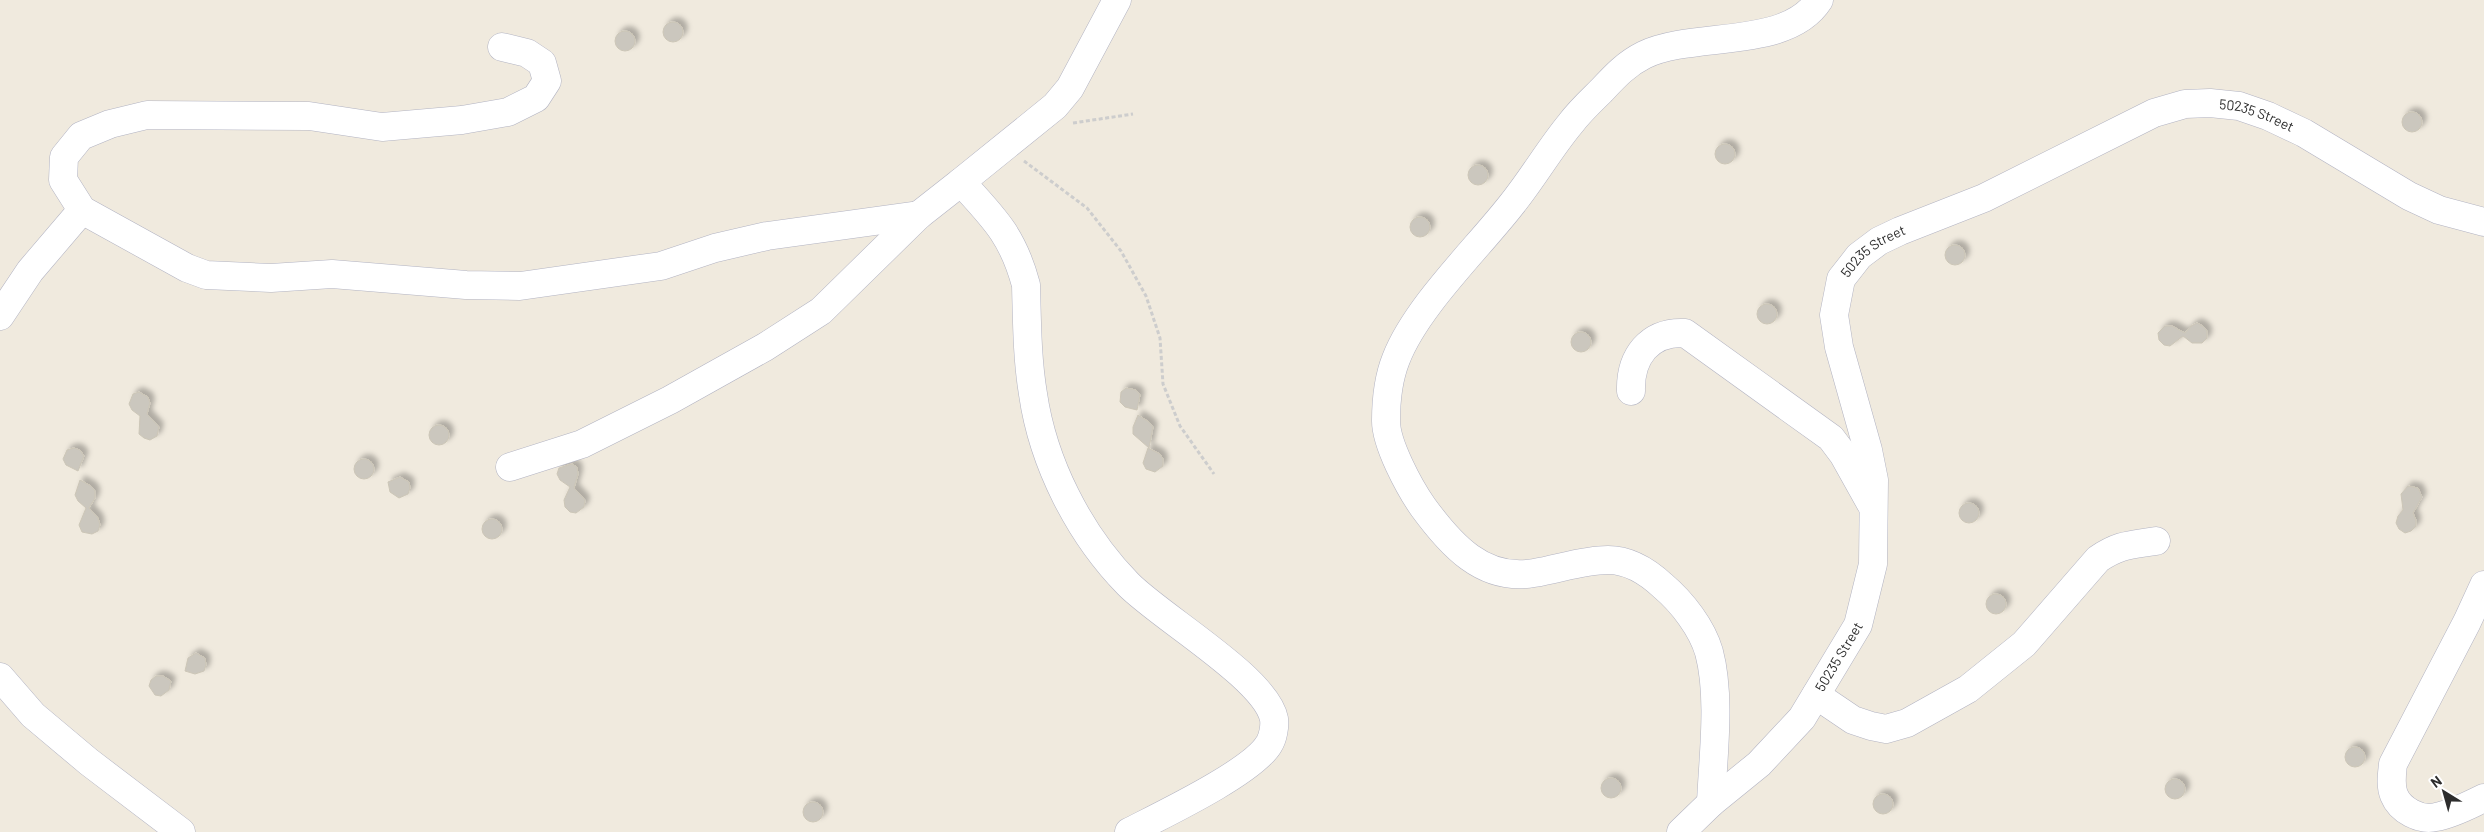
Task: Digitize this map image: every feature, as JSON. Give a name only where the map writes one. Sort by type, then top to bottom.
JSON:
[{"type":"street","points":[[510,467],[582,444],[670,400],[765,347],[822,311],[919,215],[1055,106],[1070,88],[1118,0]]},
{"type":"street","points":[[1711,803],[1714,687],[1709,651],[1694,621],[1672,593],[1648,572],[1630,564],[1609,560],[1530,574],[1498,573],[1468,557],[1444,537],[1417,498],[1398,459],[1386,426],[1387,391],[1396,359],[1417,322],[1514,202],[1571,122],[1625,66],[1647,54],[1670,46],[1698,41],[1753,36],[1780,28],[1801,17],[1816,6],[1819,0]]},
{"type":"street","points":[[502,47],[527,54],[542,63],[547,81],[536,98],[508,112],[462,120],[382,127],[309,116],[147,115],[110,124],[81,136],[64,157],[63,180],[82,210],[186,268],[206,275],[271,278],[332,274],[466,285],[520,286],[661,266],[715,248],[767,236],[919,215]]},
{"type":"street","name":"50235 Street","points":[[1681,832],[1711,803],[1759,764],[1802,718],[1858,625],[1873,564],[1874,509],[1872,473],[1839,347],[1834,315],[1841,279],[1859,256],[1879,241],[1984,198],[2154,113],[2185,104],[2210,102],[2239,106],[2268,116],[2304,133],[2408,196],[2439,210],[2484,222]]},
{"type":"street","points":[[961,182],[1008,236],[1021,267],[1026,285],[1033,395],[1042,434],[1066,496],[1102,553],[1128,584],[1154,608],[1228,663],[1266,703],[1274,718],[1273,732],[1269,745],[1232,776],[1195,798],[1129,832]]},
{"type":"street","points":[[0,316],[30,271],[82,210]]},
{"type":"street","points":[[1631,391],[1630,375],[1636,360],[1646,347],[1659,336],[1671,332],[1685,333],[1831,438],[1843,454],[1874,509]]},
{"type":"street","points":[[1816,695],[1853,720],[1871,726],[1886,729],[1907,723],[1968,689],[2024,644],[2098,559],[2114,548],[2126,544],[2156,541]]},
{"type":"street","points":[[2484,585],[2467,622],[2393,764],[2391,781],[2394,795],[2403,808],[2418,816],[2435,818],[2484,798]]},
{"type":"street","points":[[0,677],[40,720],[89,762],[181,832]]},
{"type":"path","points":[[1069,123],[1133,114]]},
{"type":"path","points":[[1005,146],[1087,208],[1121,251],[1146,296],[1160,338],[1163,384],[1180,426],[1214,474]]},
{"type":"building","points":[[669,22],[677,22],[683,28],[683,36],[677,42],[669,42],[663,36],[663,28]]},
{"type":"building","points":[[621,31],[629,31],[635,37],[635,45],[629,51],[621,51],[615,45],[615,37]]},
{"type":"building","points":[[2408,112],[2416,112],[2422,118],[2422,126],[2416,132],[2408,132],[2402,126],[2402,118]]},
{"type":"building","points":[[1721,144],[1729,144],[1735,150],[1735,158],[1729,164],[1721,164],[1715,158],[1715,150]]},
{"type":"building","points":[[1474,165],[1482,165],[1488,171],[1488,179],[1482,185],[1474,185],[1468,179],[1468,171]]},
{"type":"building","points":[[1416,217],[1424,217],[1430,223],[1430,231],[1424,237],[1416,237],[1410,231],[1410,223]]},
{"type":"building","points":[[1951,245],[1959,245],[1965,251],[1965,259],[1959,265],[1951,265],[1945,259],[1945,251]]},
{"type":"building","points":[[1763,304],[1771,304],[1777,310],[1777,318],[1771,324],[1763,324],[1757,318],[1757,310]]},
{"type":"building","points":[[2197,323],[2207,331],[2207,338],[2202,343],[2192,343],[2183,336],[2170,346],[2164,345],[2159,340],[2158,333],[2165,326],[2172,326],[2185,333],[2191,326]]},
{"type":"building","points":[[1577,332],[1585,332],[1591,338],[1591,346],[1585,352],[1577,352],[1571,346],[1571,338]]},
{"type":"building","points":[[1126,388],[1136,390],[1140,395],[1137,410],[1125,407],[1120,402],[1121,392]]},
{"type":"building","points":[[139,392],[148,397],[150,403],[147,414],[159,427],[157,436],[150,440],[139,434],[140,416],[132,410],[129,404],[133,394]]},
{"type":"building","points":[[1138,415],[1153,427],[1149,448],[1133,434],[1133,427]]},
{"type":"building","points":[[435,425],[443,425],[449,431],[449,439],[443,445],[435,445],[429,439],[429,431]]},
{"type":"building","points":[[74,448],[80,450],[84,456],[78,471],[66,465],[63,459],[67,450]]},
{"type":"building","points":[[1148,448],[1160,454],[1163,459],[1163,466],[1155,472],[1146,469],[1143,463]]},
{"type":"building","points":[[360,459],[368,459],[374,465],[374,473],[368,479],[360,479],[354,473],[354,465]]},
{"type":"building","points":[[572,464],[577,467],[578,474],[574,488],[585,500],[584,507],[576,513],[570,512],[565,507],[564,500],[570,487],[560,480],[557,474],[559,468]]},
{"type":"building","points":[[400,477],[409,482],[410,488],[408,494],[399,498],[390,492],[388,482]]},
{"type":"building","points":[[80,480],[91,486],[95,491],[95,498],[89,508],[98,518],[100,525],[98,531],[92,534],[82,532],[79,525],[86,508],[78,501],[75,495]]},
{"type":"building","points":[[2408,486],[2418,488],[2422,497],[2413,513],[2416,526],[2411,531],[2405,533],[2399,529],[2396,523],[2398,516],[2403,510],[2401,494]]},
{"type":"building","points":[[1965,503],[1973,503],[1979,509],[1979,517],[1973,523],[1965,523],[1959,517],[1959,509]]},
{"type":"building","points":[[488,519],[496,519],[502,525],[502,533],[496,539],[488,539],[482,533],[482,525]]},
{"type":"building","points":[[1992,594],[2000,594],[2006,600],[2006,608],[2000,614],[1992,614],[1986,608],[1986,600]]},
{"type":"building","points":[[196,653],[205,658],[206,665],[204,671],[195,674],[185,671],[188,658]]},
{"type":"building","points":[[156,676],[163,676],[171,681],[169,690],[161,696],[155,695],[149,686],[151,680]]},
{"type":"building","points":[[2351,747],[2359,747],[2365,753],[2365,761],[2359,767],[2351,767],[2345,761],[2345,753]]},
{"type":"building","points":[[1607,778],[1615,778],[1621,784],[1621,792],[1615,798],[1607,798],[1601,792],[1601,784]]},
{"type":"building","points":[[2171,779],[2179,779],[2185,785],[2185,793],[2179,799],[2171,799],[2165,793],[2165,785]]},
{"type":"building","points":[[1879,794],[1887,794],[1893,800],[1893,808],[1887,814],[1879,814],[1873,808],[1873,800]]},
{"type":"building","points":[[809,802],[817,802],[823,808],[823,816],[817,822],[809,822],[803,816],[803,808]]}]
